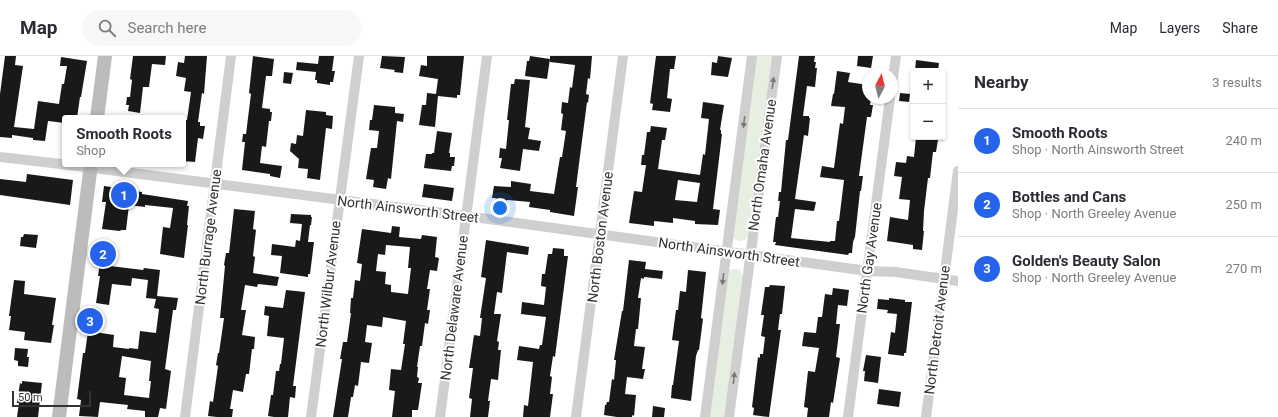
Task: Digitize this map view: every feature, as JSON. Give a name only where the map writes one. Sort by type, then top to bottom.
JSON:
[{"type":"main road","points":[[97,115],[105,56]]},
{"type":"main road","points":[[59,417],[91,167]]},
{"type":"street","name":"North Burrage Avenue","points":[[185,417],[231,56]]},
{"type":"street","name":"North Wilbur Avenue","points":[[311,417],[359,56]]},
{"type":"street","name":"North Delaware Avenue","points":[[440,417],[487,56]]},
{"type":"street","name":"North Boston Avenue","points":[[576,417],[623,56]]},
{"type":"street","name":"North Omaha Avenue","points":[[705,417],[752,56]]},
{"type":"street","name":"North Omaha Avenue","points":[[729,417],[776,56]]},
{"type":"street","points":[[894,68],[896,56]]},
{"type":"street","name":"North Gay Avenue","points":[[848,417],[889,104]]},
{"type":"street","name":"North Ainsworth Street","points":[[0,157],[62,163]]},
{"type":"street","name":"North Ainsworth Street","points":[[98,167],[868,271],[896,272],[958,280]]},
{"type":"street","name":"North Detroit Avenue","points":[[926,417],[958,171]]},
{"type":"green space","points":[[756,56],[772,56],[748,236],[745,240],[739,241],[734,239],[732,234]]},
{"type":"green space","points":[[730,270],[740,270],[743,276],[724,417],[709,417],[728,274]]},
{"type":"building","points":[[5,56],[16,56],[15,65],[23,66],[14,127],[34,129],[38,101],[59,104],[67,66],[60,66],[61,57],[87,61],[77,115],[62,115],[62,123],[48,121],[45,141],[12,135],[12,138],[0,137],[0,94]]},
{"type":"building","points":[[133,56],[166,56],[165,65],[152,64],[149,87],[143,87],[140,113],[128,111],[129,105],[126,105],[127,97],[130,97],[132,80],[130,79]]},
{"type":"building","points":[[185,56],[207,56],[204,94],[202,93],[198,122],[200,122],[200,126],[205,126],[203,139],[198,138],[195,162],[186,161],[186,120],[191,92],[184,91],[186,78],[176,76],[178,62],[184,63]]},
{"type":"building","points":[[253,56],[274,59],[272,76],[266,76],[262,108],[270,109],[270,112],[272,112],[271,121],[269,121],[266,147],[262,146],[260,163],[282,166],[280,178],[270,176],[270,174],[242,170],[245,142],[242,142],[243,134],[246,134],[251,94],[249,93]]},
{"type":"building","points":[[319,56],[334,56],[332,71],[335,71],[333,82],[330,82],[330,85],[317,83],[317,80],[315,80],[316,72],[296,70],[297,62],[318,64]]},
{"type":"building","points":[[382,56],[405,57],[403,73],[394,72],[395,70],[380,68]]},
{"type":"building","points":[[427,56],[464,56],[460,95],[457,95],[457,98],[438,96],[435,127],[419,125],[422,105],[426,105],[427,93],[436,94],[438,79],[419,76],[421,65],[427,66]]},
{"type":"building","points":[[530,56],[550,59],[547,79],[525,76],[527,61],[529,61]]},
{"type":"building","points":[[550,56],[592,56],[590,79],[588,78],[586,94],[589,95],[576,187],[578,187],[574,216],[529,207],[530,202],[495,200],[496,198],[492,198],[494,186],[511,187],[511,181],[531,184],[530,191],[554,194],[566,131],[561,130],[563,114],[561,113],[562,102],[568,103],[570,87],[572,88],[575,65],[550,62]]},
{"type":"building","points":[[656,56],[676,56],[674,69],[670,69],[667,98],[672,99],[670,112],[652,110],[653,104],[650,103]]},
{"type":"building","points":[[718,56],[732,58],[728,77],[711,75],[712,62],[717,63]]},
{"type":"building","points":[[799,56],[815,56],[815,68],[817,68],[815,87],[807,86],[803,116],[809,116],[810,118],[808,136],[804,135],[795,199],[816,202],[814,211],[795,209],[791,238],[830,242],[835,241],[844,180],[820,177],[822,166],[834,168],[840,123],[843,124],[845,107],[831,106],[837,71],[850,73],[848,82],[862,84],[862,104],[873,105],[871,117],[867,117],[859,176],[863,176],[852,253],[849,253],[848,255],[775,245],[776,242],[773,242],[776,217],[778,217],[780,201],[778,201],[779,192],[781,192],[786,140],[788,140]]},
{"type":"building","points":[[858,56],[873,56],[871,68],[857,66]]},
{"type":"building","points":[[916,60],[939,63],[938,68],[915,68]]},
{"type":"building","points":[[284,72],[293,73],[291,84],[283,83]]},
{"type":"building","points":[[515,79],[530,80],[525,127],[530,128],[528,139],[541,141],[539,151],[523,149],[520,171],[500,168],[502,158],[499,158],[500,148],[506,149],[509,120],[507,120],[511,84],[514,84]]},
{"type":"building","points":[[900,93],[910,94],[909,102],[899,101]]},
{"type":"building","points":[[703,102],[724,105],[720,130],[722,134],[713,209],[720,210],[718,225],[695,224],[695,221],[673,218],[673,223],[654,221],[654,226],[629,223],[634,191],[642,192],[646,165],[641,165],[642,155],[644,155],[647,132],[650,132],[651,126],[667,128],[665,140],[662,140],[658,169],[700,175],[703,154],[705,155],[709,119],[701,118]],"holes":[[[678,180],[700,183],[697,202],[675,200]]]},
{"type":"building","points":[[374,105],[395,107],[395,113],[404,114],[403,122],[397,121],[391,179],[388,178],[386,189],[373,187],[374,180],[366,179],[371,148],[377,148],[379,131],[369,130]]},
{"type":"building","points":[[306,110],[326,112],[326,115],[333,116],[332,129],[326,128],[320,180],[307,178],[308,169],[298,168],[299,159],[290,151],[291,143],[296,144],[297,135],[303,136]]},
{"type":"building","points":[[437,131],[452,133],[449,153],[450,157],[455,157],[454,166],[452,166],[451,171],[424,168],[426,154],[434,153]]},
{"type":"building","points":[[916,140],[938,140],[936,152],[933,152],[930,178],[928,178],[924,211],[922,250],[913,249],[913,245],[887,241],[890,217],[908,220],[910,200],[899,199],[902,177],[894,176],[896,162],[906,163],[907,156],[914,157]]},
{"type":"building","points":[[27,174],[73,180],[70,205],[0,195],[0,179],[26,182]]},
{"type":"building","points":[[424,184],[454,188],[452,201],[422,197]]},
{"type":"building","points":[[104,186],[188,201],[188,225],[184,258],[160,254],[163,227],[170,228],[173,208],[129,205],[126,230],[120,231],[102,229],[106,202],[102,202]]},
{"type":"building","points":[[234,209],[255,211],[253,229],[256,230],[253,273],[279,277],[277,286],[258,284],[257,287],[245,285],[241,310],[246,310],[242,335],[255,337],[249,374],[246,374],[243,392],[233,390],[230,409],[233,409],[232,417],[217,417],[208,416],[210,401],[213,402],[218,366],[216,365],[224,318],[220,318],[224,265],[226,253],[229,253]]},
{"type":"building","points":[[291,214],[311,215],[312,217],[308,242],[314,242],[310,274],[308,274],[308,277],[280,273],[282,256],[271,255],[272,244],[295,247],[296,240],[300,241],[302,224],[290,223]]},
{"type":"building","points":[[392,226],[400,227],[399,237],[421,239],[422,235],[437,237],[435,257],[439,258],[437,271],[430,270],[427,289],[430,289],[427,310],[430,310],[428,324],[425,323],[417,367],[417,377],[419,378],[418,383],[422,383],[418,410],[412,410],[412,417],[392,417],[395,391],[389,390],[391,369],[401,370],[405,344],[403,344],[406,321],[383,317],[382,327],[367,325],[365,342],[372,343],[369,363],[361,362],[358,386],[355,385],[353,397],[351,397],[348,417],[333,417],[342,359],[340,359],[343,342],[347,342],[351,313],[351,298],[353,298],[355,280],[360,281],[362,264],[357,263],[362,229],[391,233]],"holes":[[[386,245],[410,247],[408,268],[411,268],[408,294],[391,292],[391,285],[385,284],[386,272],[376,271],[378,254],[385,255]]]},
{"type":"building","points":[[24,234],[38,235],[36,248],[20,246],[21,237],[23,237]]},
{"type":"building","points":[[486,240],[529,247],[528,255],[507,252],[502,293],[497,292],[494,314],[501,314],[497,341],[499,342],[498,350],[501,350],[498,380],[491,379],[488,401],[490,401],[488,417],[470,417],[472,399],[469,398],[473,368],[469,368],[474,335],[480,336],[482,318],[480,318],[486,278],[481,277]]},
{"type":"building","points":[[94,246],[108,248],[108,251],[112,252],[110,266],[143,270],[144,268],[160,270],[157,296],[178,298],[176,310],[173,310],[165,369],[171,371],[166,409],[160,408],[158,417],[145,417],[145,411],[127,409],[128,405],[100,402],[98,417],[79,416],[81,400],[77,399],[83,353],[85,353],[88,331],[114,335],[113,347],[138,349],[140,331],[156,333],[159,309],[154,308],[156,299],[146,298],[148,280],[132,278],[131,286],[112,284],[109,305],[96,303],[101,256],[93,255]],"holes":[[[122,356],[151,361],[149,398],[124,395],[126,378],[119,377]]]},
{"type":"building","points":[[553,248],[564,249],[564,256],[568,256],[555,357],[553,356],[550,376],[552,377],[550,394],[553,394],[550,417],[523,417],[524,405],[528,406],[533,362],[517,360],[519,346],[539,349],[540,345],[542,345],[546,317],[521,314],[522,302],[544,305],[546,287],[541,286],[542,274],[545,274],[548,254],[552,254]]},
{"type":"building","points":[[629,260],[646,262],[645,269],[663,271],[662,279],[641,278],[638,298],[641,298],[638,329],[636,329],[634,346],[645,347],[642,369],[645,369],[643,379],[627,377],[625,394],[636,395],[634,416],[617,417],[604,415],[605,405],[609,402],[612,379],[614,380],[616,360],[614,360],[623,311]]},
{"type":"building","points":[[688,270],[706,272],[701,318],[703,319],[699,350],[696,356],[691,401],[671,398],[679,341],[672,340],[680,291],[686,292]]},
{"type":"building","points":[[14,280],[25,281],[24,294],[56,298],[51,343],[24,340],[25,332],[9,330],[11,316],[9,316]]},
{"type":"building","points":[[770,285],[785,286],[782,314],[780,314],[778,330],[781,330],[769,417],[753,415],[754,408],[752,407],[758,357],[760,358],[760,354],[763,354],[765,337],[761,336],[764,315],[761,315],[765,287],[769,287]]},
{"type":"building","points":[[833,288],[849,290],[847,306],[838,305],[836,324],[840,324],[836,357],[840,358],[833,403],[831,402],[829,417],[807,417],[808,408],[804,407],[808,371],[815,372],[819,348],[802,346],[804,332],[816,333],[818,317],[822,317],[825,294],[832,295]]},
{"type":"building","points":[[286,290],[305,292],[293,386],[296,386],[295,398],[290,397],[288,417],[274,417],[268,416],[271,395],[273,395],[276,371],[279,371],[281,364],[284,338],[267,336],[269,316],[264,315],[265,306],[283,308]]},
{"type":"building","points":[[889,298],[912,302],[906,353],[904,353],[904,356],[888,354],[891,332],[895,333],[897,314],[887,313],[888,310],[877,309],[878,299],[889,300]]},
{"type":"building","points":[[86,313],[96,314],[94,329],[84,328]]},
{"type":"building","points":[[15,348],[28,349],[28,367],[18,366],[18,361],[14,360]]},
{"type":"building","points":[[866,355],[881,357],[878,383],[864,381],[865,371],[863,371]]},
{"type":"building","points":[[22,381],[42,383],[38,417],[17,417],[19,403],[17,403],[20,383],[22,384]]},
{"type":"building","points":[[879,389],[901,392],[899,407],[877,404]]},
{"type":"building","points":[[653,406],[665,408],[664,417],[652,417]]},
{"type":"place","name":"Smooth Roots","points":[[124,195]]},
{"type":"place","name":"Bottles and Cans","points":[[103,254]]},
{"type":"place","name":"Golden's Beauty Salon","points":[[90,321]]}]
